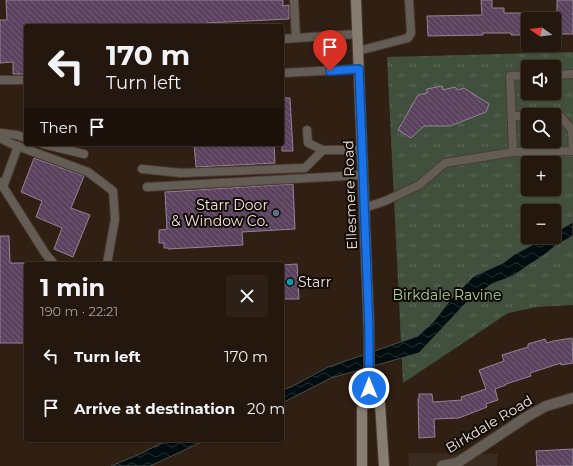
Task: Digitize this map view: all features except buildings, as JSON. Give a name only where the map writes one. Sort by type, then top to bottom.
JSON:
[{"type":"main road","name":"Ellesmere Road","points":[[356,0],[369,330],[369,388],[362,409],[362,466]]},
{"type":"main road","points":[[369,388],[380,403],[384,466]]},
{"type":"street","name":"Birkdale Road","points":[[442,466],[457,463],[528,416],[546,406],[573,398]]},
{"type":"lane","points":[[294,0],[296,38]]},
{"type":"lane","points":[[358,51],[408,38],[411,33],[409,0]]},
{"type":"lane","points":[[284,38],[357,34]]},
{"type":"lane","points":[[284,73],[359,69]]},
{"type":"lane","points":[[561,74],[573,74]]},
{"type":"lane","points":[[513,152],[510,76],[521,76]]},
{"type":"lane","points":[[0,80],[24,80]]},
{"type":"lane","points":[[512,116],[521,116]]},
{"type":"lane","points":[[364,208],[385,201],[419,185],[445,163],[513,152],[573,151],[572,130],[561,117]]},
{"type":"lane","points":[[307,130],[308,143],[323,150],[362,150]]},
{"type":"lane","points":[[0,133],[24,137]]},
{"type":"lane","points":[[0,138],[88,172],[113,191],[115,219],[107,262]]},
{"type":"lane","points":[[18,146],[2,185],[45,253],[52,262]]},
{"type":"lane","points":[[51,146],[84,154]]},
{"type":"lane","points":[[142,169],[181,173],[305,168],[323,150]]},
{"type":"lane","points":[[147,188],[363,175]]},
{"type":"shaded area","points":[[408,453],[498,454],[497,466],[409,466]]},
{"type":"green space","name":"Birkdale Ravine","points":[[573,52],[573,305],[537,307],[508,313],[403,383],[387,57]]},
{"type":"water","points":[[573,222],[573,236],[561,243],[561,229]]},
{"type":"water","points":[[534,244],[559,244],[513,276],[492,284],[466,303],[419,353],[331,378],[284,402],[284,389],[328,367],[418,336],[434,321],[451,299],[474,276],[503,263],[515,254]]},
{"type":"water","points":[[163,442],[202,442],[150,466],[111,466],[140,454]]},
{"type":"place","name":"Starr Door & Window Co.","points":[[276,213]]},
{"type":"place","name":"Starr","points":[[290,282]]},
{"type":"route","points":[[330,71],[359,69],[369,330],[369,388]]}]
